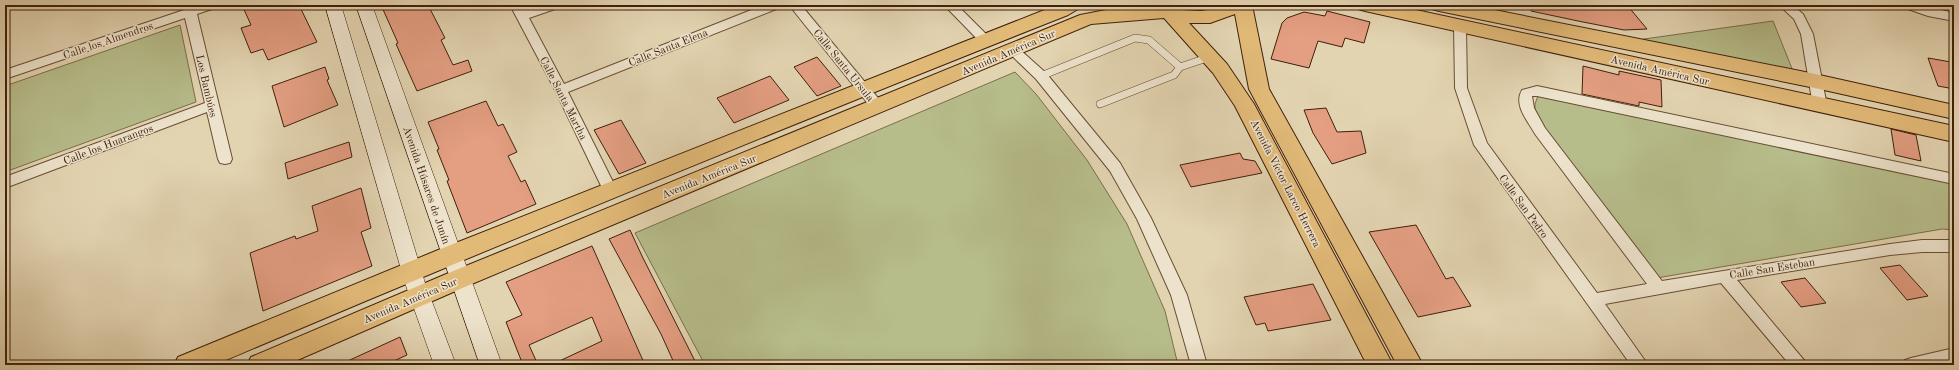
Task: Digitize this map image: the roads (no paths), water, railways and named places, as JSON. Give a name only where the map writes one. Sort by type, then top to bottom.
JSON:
[{"type":"main road","name":"Avenida América Sur","points":[[187,365],[451,255],[611,192],[864,88],[1061,12],[1070,5]]},
{"type":"main road","name":"Avenida América Sur","points":[[260,365],[420,295],[878,107],[1087,19],[1107,15],[1147,15],[1163,10],[1189,17],[1214,16],[1225,12],[1236,5]]},
{"type":"main road","name":"Avenida Víctor Larco Herrera","points":[[1243,5],[1259,89],[1257,107],[1380,365]]},
{"type":"main road","name":"Avenida América Sur","points":[[1365,5],[1820,106],[1954,134]]},
{"type":"main road","name":"Avenida América Sur","points":[[1439,5],[1815,81],[1954,112]]},
{"type":"main road","name":"Avenida Víctor Larco Herrera","points":[[1163,10],[1210,57],[1236,90],[1257,107],[1410,365]]},
{"type":"street","name":"Calle los Almendros","points":[[5,75],[211,5]]},
{"type":"street","name":"Avenida Húsares de Junín","points":[[364,5],[459,279],[491,365]]},
{"type":"street","points":[[518,11],[554,5]]},
{"type":"street","name":"Calle Santa Elena","points":[[561,90],[775,5]]},
{"type":"street","name":"Calle Santa Ursula","points":[[795,5],[878,107]]},
{"type":"street","points":[[950,5],[986,41]]},
{"type":"street","points":[[1785,5],[1799,17],[1807,34],[1820,106]]},
{"type":"street","points":[[1909,5],[1928,12],[1954,17]]},
{"type":"street","points":[[335,6],[412,271],[445,365]]},
{"type":"street","name":"Calle Santa Martha","points":[[518,11],[561,90],[611,192]]},
{"type":"street","name":"Los Bambúes","points":[[190,12],[225,159]]},
{"type":"street","name":"Calle San Pedro","points":[[1460,26],[1461,88],[1481,145],[1640,365]]},
{"type":"street","points":[[1013,50],[1041,76],[1115,167],[1144,218],[1179,295],[1199,365]]},
{"type":"street","points":[[1659,288],[1540,131],[1526,105],[1525,98],[1527,93],[1532,91],[1544,92],[1954,179]]},
{"type":"street","name":"Calle los Huarangos","points":[[5,183],[212,105]]},
{"type":"street","name":"Calle San Esteban","points":[[1592,300],[1724,276],[1913,248],[1936,245],[1954,246]]},
{"type":"street","points":[[1724,276],[1800,365]]},
{"type":"street","points":[[1911,365],[1954,355]]},
{"type":"lane","points":[[1041,76],[1135,38],[1149,40],[1180,67]]},
{"type":"lane","points":[[1100,104],[1174,75],[1180,67],[1210,57]]}]
